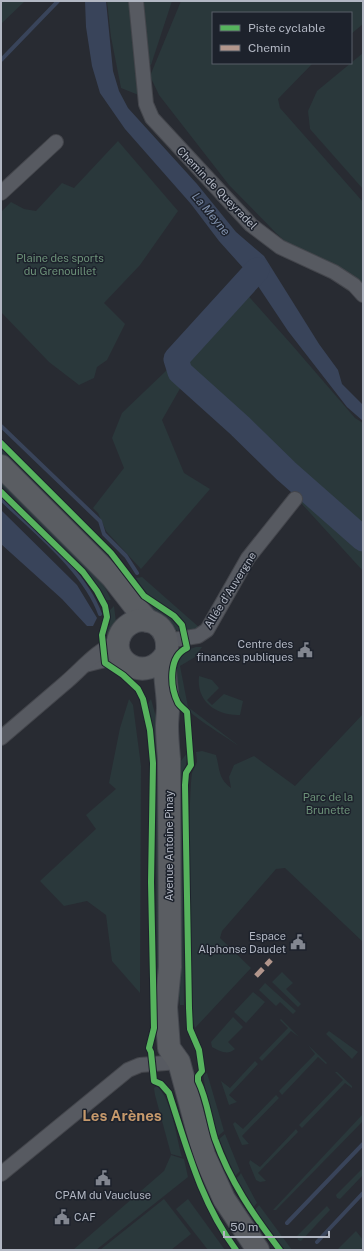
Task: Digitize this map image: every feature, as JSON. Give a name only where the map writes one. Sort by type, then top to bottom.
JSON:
[{"type":"main road","name":"Avenue Antoine Pinay","points":[[1,466],[112,577],[148,621],[161,628],[167,647],[165,677],[168,707],[167,725],[169,759],[170,967],[166,1007],[169,1048],[179,1062],[204,1155],[224,1200],[258,1250]]},
{"type":"main road","name":"Avenue Antoine Pinay","points":[[97,562],[107,579],[116,601],[122,657],[132,666],[156,695],[160,717],[167,725]]},
{"type":"main road","points":[[120,638],[126,627],[132,623],[148,621]]},
{"type":"main road","points":[[132,666],[150,668],[157,665],[167,647]]},
{"type":"street","name":"Chemin de Queyradel","points":[[136,1],[146,104],[152,118],[161,130],[251,225],[280,247],[334,272],[354,285],[363,295]]},
{"type":"street","points":[[1,193],[56,142]]},
{"type":"street","name":"Allée d'Auvergne","points":[[167,647],[198,636],[207,630],[248,558],[295,500]]},
{"type":"street","points":[[1,738],[103,648],[120,638]]},
{"type":"street","points":[[85,665],[105,660],[132,666]]},
{"type":"street","points":[[1,1174],[128,1070],[140,1065],[179,1062]]},
{"type":"green space","points":[[1,1],[25,1],[1,24]]},
{"type":"green space","points":[[107,1],[133,1],[141,96],[121,88],[111,37]]},
{"type":"green space","points":[[144,1],[172,1],[151,65],[147,64]]},
{"type":"green space","points":[[181,1],[363,1],[363,24],[352,33],[352,12],[212,12],[212,64],[312,64],[278,99],[280,108],[363,202],[363,286],[338,266],[289,245],[276,233],[229,185],[159,95],[150,76]]},
{"type":"green space","points":[[363,53],[363,189],[310,129],[308,111],[317,91],[350,64],[352,64],[352,62]]},
{"type":"green space","name":"Plaine des sports du Grenouillet","points":[[118,141],[178,211],[140,265],[104,303],[125,324],[107,360],[97,367],[94,378],[79,385],[49,362],[1,312],[1,212],[11,202],[24,209],[36,211],[62,183],[74,188]]},
{"type":"green space","points":[[243,290],[355,418],[363,423],[363,571],[301,503],[303,480],[217,394],[183,372],[179,359]]},
{"type":"green space","points":[[168,369],[182,385],[162,420],[184,473],[210,489],[141,569],[106,531],[98,513],[93,508],[124,468],[112,438],[122,413]]},
{"type":"green space","points":[[1,447],[105,550],[131,583],[130,587],[1,455]]},
{"type":"green space","points":[[1,477],[102,581],[111,600],[105,600],[89,574],[1,485]]},
{"type":"green space","points":[[142,577],[201,629],[186,633],[183,620],[178,615],[154,600],[145,592],[136,578]]},
{"type":"green space","points":[[146,603],[167,614],[180,628],[179,632],[154,614]]},
{"type":"green space","points":[[114,606],[116,622],[108,639],[106,632],[110,624],[109,611]]},
{"type":"green space","points":[[196,647],[202,647],[195,657],[180,666],[188,707],[239,746],[190,712],[180,701],[176,686],[177,661],[184,652]]},
{"type":"green space","points":[[199,676],[212,680],[219,688],[207,700],[212,705],[224,694],[243,701],[240,715],[223,713],[209,705],[204,700],[201,693]]},
{"type":"green space","points":[[129,699],[133,705],[141,766],[140,993],[112,961],[106,915],[87,901],[64,906],[40,881],[96,829],[86,815],[116,789],[109,783],[120,728]]},
{"type":"green space","points":[[151,699],[159,728],[162,933],[157,1003],[155,742],[148,704]]},
{"type":"green space","name":"Parc de la Brunette","points":[[363,714],[363,942],[285,868],[276,869],[222,931],[220,938],[251,968],[195,1028],[191,1014],[189,824],[191,782],[192,773],[197,762],[196,752],[202,751],[216,755],[222,777],[231,788],[229,777],[234,765],[254,756],[295,786]]},
{"type":"green space","points":[[187,753],[187,762],[182,782],[184,1005],[180,1005],[178,985],[178,765]]},
{"type":"green space","points":[[282,972],[293,983],[286,989],[301,1004],[298,1007],[272,982]]},
{"type":"green space","points":[[265,983],[296,1011],[293,1014],[280,1002],[276,1006],[259,990]]},
{"type":"green space","points":[[253,992],[265,1002],[246,1023],[234,1012]]},
{"type":"green space","points":[[233,1017],[243,1027],[228,1042],[235,1049],[226,1052],[212,1047],[211,1042]]},
{"type":"green space","points":[[281,1019],[299,1037],[291,1031],[262,1061],[259,1058],[288,1028],[280,1020]]},
{"type":"green space","points":[[329,1031],[358,1052],[352,1059],[326,1034]]},
{"type":"green space","points":[[308,1045],[327,1063],[326,1064],[318,1057],[282,1095],[279,1091],[315,1054]]},
{"type":"green space","points":[[255,1061],[258,1064],[229,1095],[237,1102],[229,1105],[221,1081],[230,1088]]},
{"type":"green space","points":[[335,1072],[337,1072],[352,1086],[352,1088],[345,1083],[302,1128],[299,1125],[343,1080]]},
{"type":"green space","points":[[207,1073],[224,1131],[218,1136],[207,1100],[203,1074]]},
{"type":"green space","points":[[157,1086],[162,1092],[170,1109],[182,1157],[171,1154],[155,1095],[154,1088]]},
{"type":"green space","points":[[276,1095],[279,1098],[242,1136],[249,1144],[242,1145],[233,1124],[235,1122],[243,1129]]},
{"type":"green space","points":[[363,1114],[363,1121],[276,1210],[273,1210]]},
{"type":"green space","points":[[296,1129],[298,1132],[258,1173],[266,1181],[260,1182],[256,1180],[249,1163],[250,1160],[260,1167]]},
{"type":"green space","points":[[225,1134],[240,1171],[235,1176],[219,1139]]},
{"type":"green space","points":[[171,1155],[184,1159],[188,1177],[96,1250],[73,1250],[164,1171]]},
{"type":"green space","points":[[363,1168],[363,1175],[340,1199],[337,1198],[336,1195]]},
{"type":"green space","points":[[241,1173],[257,1203],[252,1209],[236,1179]]},
{"type":"green space","points":[[164,1199],[191,1234],[171,1250],[100,1250]]},
{"type":"green space","points":[[188,1199],[225,1250],[208,1250],[176,1209]]},
{"type":"green space","points":[[259,1205],[292,1250],[283,1250],[254,1211]]},
{"type":"green space","points":[[327,1206],[330,1210],[301,1241],[298,1240],[297,1236]]},
{"type":"green space","points":[[356,1231],[363,1240],[363,1247],[359,1250],[337,1250]]},
{"type":"water","name":"La Meyne","points":[[85,1],[106,1],[113,71],[119,91],[128,108],[197,184],[236,232],[264,256],[319,344],[338,370],[342,384],[363,405],[363,421],[347,407],[288,331],[254,280],[219,241],[191,204],[125,129],[100,93],[92,66],[86,27]]},
{"type":"water","points":[[1,510],[77,585],[97,618],[93,626],[87,626],[62,599],[1,544]]},
{"type":"waterway","points":[[1,60],[58,1]]},
{"type":"waterway","points":[[257,270],[176,359],[180,372],[240,426],[286,471],[363,539]]},
{"type":"waterway","points":[[1,426],[100,521],[104,534],[126,556],[137,573]]},
{"type":"waterway","points":[[1,499],[43,538],[71,567],[93,598],[100,614]]},
{"type":"waterway","points":[[287,1223],[363,1144]]},
{"type":"waterway","points":[[317,1242],[363,1193]]},
{"type":"marked path","points":[[256,976],[271,960]]},
{"type":"cycle path","points":[[1,443],[111,553],[144,596],[174,616],[182,625],[187,648],[176,658],[172,672],[172,681],[178,703],[187,712],[191,765],[186,773],[185,785],[189,1008],[190,1029],[199,1050],[202,1071],[198,1076],[198,1081],[206,1102],[215,1139],[228,1169],[243,1197],[280,1250]]},
{"type":"cycle path","points":[[1,492],[83,572],[97,591],[105,606],[107,617],[102,635],[105,663],[123,675],[138,689],[143,699],[150,730],[153,763],[151,882],[154,1028],[149,1048],[151,1052],[154,1081],[161,1084],[169,1093],[204,1194],[213,1213],[236,1250]]},
{"type":"place","name":"Centre des finances publiques","points":[[305,650]]},
{"type":"place","name":"Espace Alphonse Daudet","points":[[298,942]]},
{"type":"place","name":"CPAM du Vaucluse","points":[[103,1178]]},
{"type":"place","name":"CAF","points":[[62,1217]]},
{"type":"district","name":"Les Arènes","points":[[122,1115]]}]
